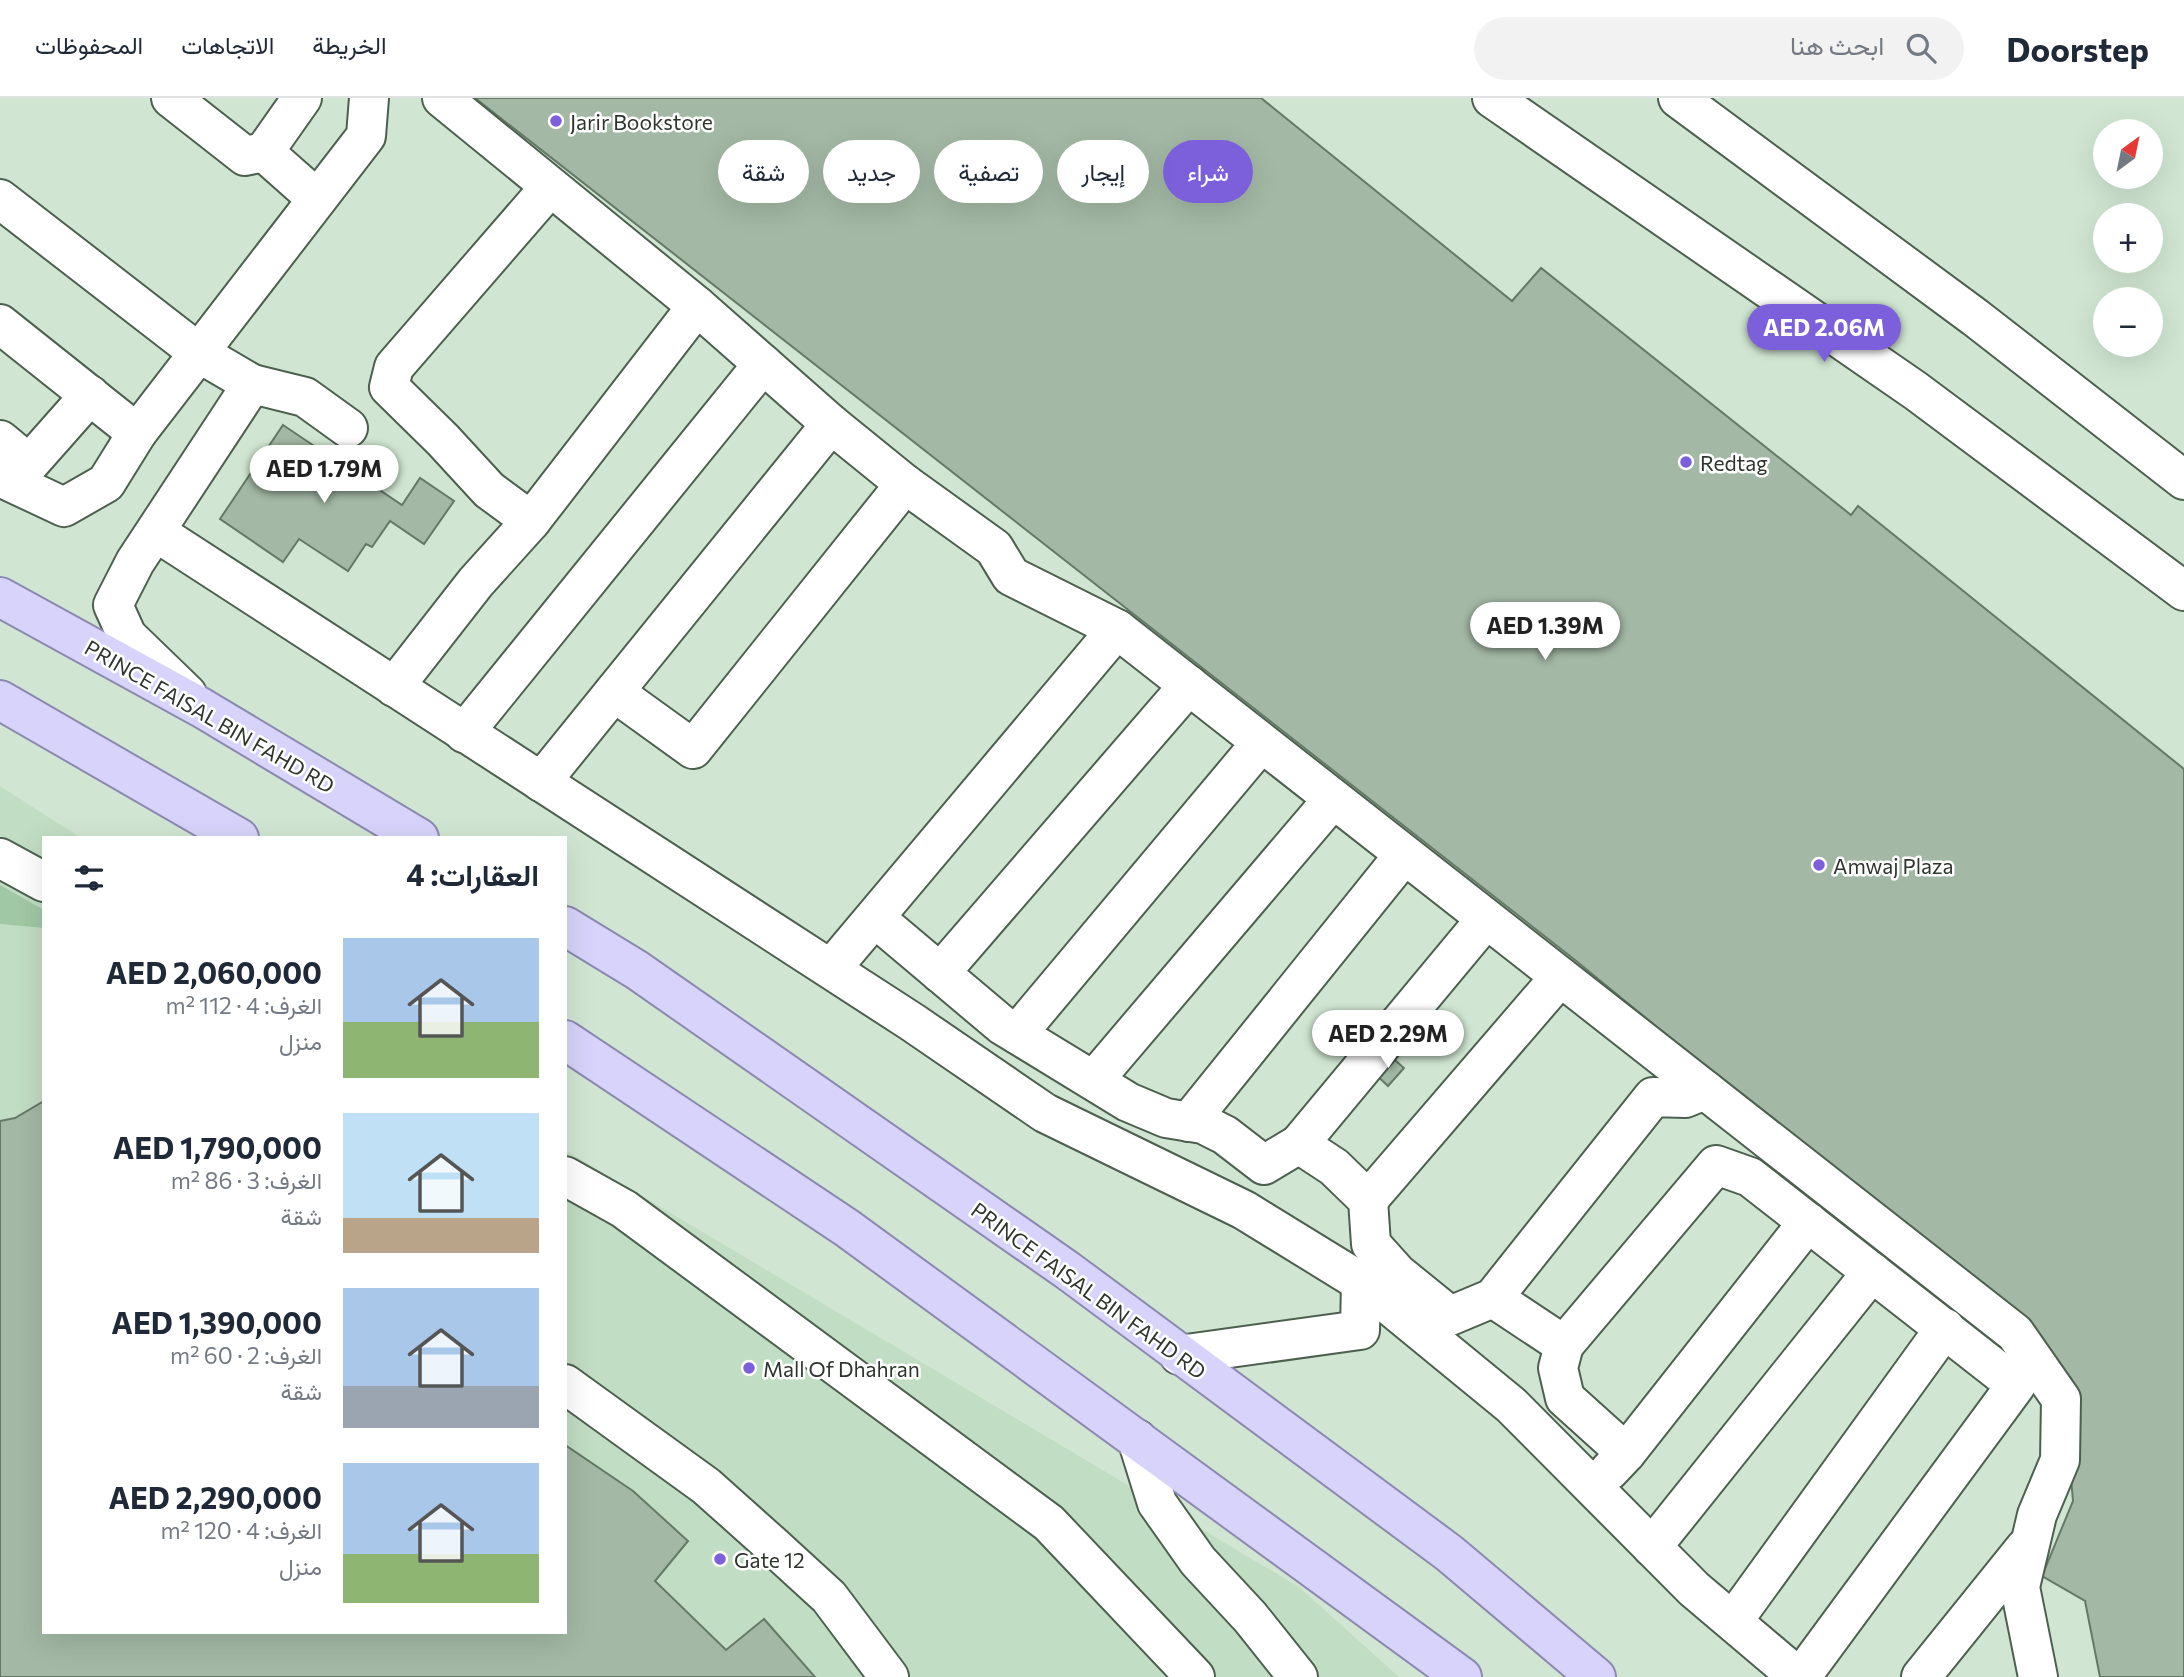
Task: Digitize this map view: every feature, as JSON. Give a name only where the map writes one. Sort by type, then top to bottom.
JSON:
[{"type":"main road","name":"PRINCE FAISAL BIN FAHD RD","points":[[0,597],[202,708],[416,836]]},
{"type":"main road","points":[[0,700],[236,836]]},
{"type":"main road","name":"PRINCE FAISAL BIN FAHD RD","points":[[567,927],[660,985],[1067,1270],[1449,1553],[1596,1677]]},
{"type":"main road","points":[[567,1041],[847,1228],[1462,1677]]},
{"type":"street","points":[[171,98],[245,156],[264,152],[302,98]]},
{"type":"street","points":[[0,477],[64,507],[106,484],[137,432],[366,136],[369,98]]},
{"type":"street","points":[[442,98],[697,306],[831,424],[905,484],[995,548],[1011,576],[1117,629],[2015,1333],[2061,1399],[2060,1460],[2037,1515],[2020,1587],[2038,1677]]},
{"type":"street","points":[[1492,98],[1916,391],[2184,591]]},
{"type":"street","points":[[1678,98],[1976,318],[2184,480]]},
{"type":"street","points":[[264,152],[317,199]]},
{"type":"street","points":[[531,521],[489,490],[389,387],[394,367],[551,187]]},
{"type":"street","points":[[0,199],[199,353],[252,384],[305,397],[348,428]]},
{"type":"street","points":[[394,687],[476,582],[531,521],[697,306]]},
{"type":"street","points":[[0,324],[137,432]]},
{"type":"street","points":[[464,733],[763,364]]},
{"type":"street","points":[[202,708],[127,636],[113,605],[135,562],[252,384]]},
{"type":"street","points":[[0,440],[29,464],[90,395]]},
{"type":"street","points":[[541,782],[831,424]]},
{"type":"street","points":[[614,692],[693,749],[905,484]]},
{"type":"street","points":[[156,532],[831,969],[1045,1113],[1244,1210],[1361,1282],[1511,1405],[1695,1589],[1800,1677],[2017,1385],[1751,1177],[1716,1165],[1564,1345],[1558,1368],[1565,1398],[1626,1453]]},
{"type":"street","points":[[831,969],[1117,629]]},
{"type":"street","points":[[940,973],[1189,685]]},
{"type":"street","points":[[1017,1034],[1261,743]]},
{"type":"street","points":[[1094,1080],[1333,799]]},
{"type":"street","points":[[1189,1122],[1404,855]]},
{"type":"street","points":[[0,858],[42,881]]},
{"type":"street","points":[[875,918],[1002,1025],[1128,1102],[1166,1118],[1203,1124],[1225,1135],[1264,1165],[1299,1144],[1486,919]]},
{"type":"street","points":[[1368,1200],[1560,977]]},
{"type":"street","points":[[1299,1144],[1334,1167],[1368,1200],[1371,1244],[1397,1272],[1450,1316],[1493,1298],[1653,1097],[1685,1098],[1705,1090]]},
{"type":"street","points":[[567,1177],[624,1209],[1049,1523],[1195,1677]]},
{"type":"street","points":[[1593,1488],[1626,1453],[1808,1222]]},
{"type":"street","points":[[1652,1547],[1872,1272]]},
{"type":"street","points":[[1179,1355],[1360,1330],[1361,1282]]},
{"type":"street","points":[[1493,1298],[1564,1345]]},
{"type":"street","points":[[1733,1621],[1945,1328]]},
{"type":"street","points":[[567,1385],[706,1486],[829,1597],[889,1677]]},
{"type":"street","points":[[1137,1439],[1157,1503],[1198,1561],[1250,1617],[1298,1677]]},
{"type":"street","points":[[1921,1677],[2031,1541]]},
{"type":"shaded area","name":"Mall Of Dhahran","points":[[0,786],[78,836],[42,836],[42,1634],[567,1634],[567,1151],[1299,1587],[1399,1677],[0,1677]]},
{"type":"shaded area","points":[[0,885],[42,909],[42,928],[0,924]]},
{"type":"building","name":"Amwaj Plaza","points":[[475,98],[1261,98],[1512,301],[1541,268],[1851,515],[1858,506],[2184,769],[2184,1677],[2100,1677],[2085,1601],[2042,1576],[2073,1501],[2065,1410],[2035,1337],[1575,960]]},
{"type":"building","points":[[283,425],[402,505],[420,478],[454,501],[424,544],[390,521],[372,547],[366,544],[348,571],[299,539],[283,562],[220,519]]},
{"type":"building","points":[[1388,1054],[1404,1068],[1388,1086],[1372,1071]]},
{"type":"building","points":[[42,1102],[42,1634],[567,1634],[567,1446],[633,1491],[688,1541],[655,1581],[726,1650],[764,1619],[815,1677],[0,1677],[0,1121],[15,1118]]},
{"type":"place","name":"Jarir Bookstore","points":[[556,121]]},
{"type":"place","name":"Redtag","points":[[1686,462]]},
{"type":"place","name":"Amwaj Plaza","points":[[1819,865]]},
{"type":"place","name":"Mall Of Dhahran","points":[[749,1368]]},
{"type":"place","name":"Gate 12","points":[[720,1559]]}]
